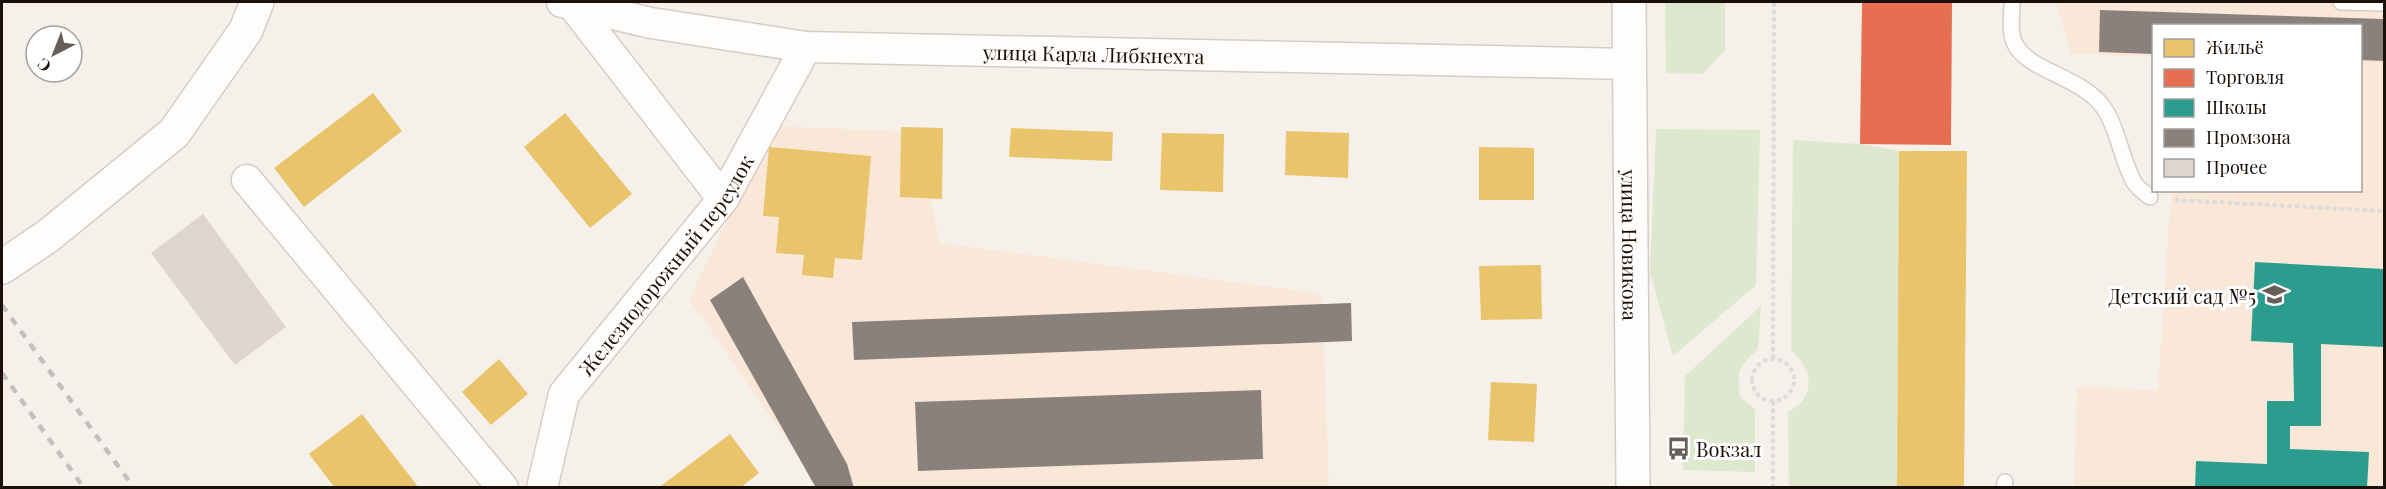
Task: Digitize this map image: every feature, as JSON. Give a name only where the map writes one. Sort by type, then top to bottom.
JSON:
[{"type":"main road","points":[[2,267],[48,236],[174,133],[246,30],[257,2]]},
{"type":"main road","name":"улица Новикова","points":[[1629,2],[1633,488]]},
{"type":"street","name":"улица Карла Либкнехта","points":[[567,3],[650,12],[806,46],[1629,64]]},
{"type":"street","points":[[567,3],[723,198]]},
{"type":"street","name":"Железнодорожный переулок","points":[[542,488],[564,394],[723,198],[806,46]]},
{"type":"street","points":[[247,180],[503,488]]},
{"type":"lane","points":[[2012,2],[2014,41],[2022,55],[2083,87],[2095,97],[2107,113],[2134,183],[2150,197]]},
{"type":"lane","points":[[2341,2],[2385,3]]},
{"type":"path","points":[[1773,2],[1773,359]]},
{"type":"path","points":[[2150,197],[2385,211]]},
{"type":"path","points":[[1773,359],[1785,363],[1790,368],[1794,380],[1790,392],[1785,397],[1773,401],[1766,400],[1755,390],[1752,376],[1759,364],[1773,359]]},
{"type":"path","points":[[1773,401],[1773,488]]},
{"type":"shaded area","name":"Детский сад №5","points":[[2056,2],[2384,2],[2384,487],[2074,487],[2077,387],[2158,390],[2171,192],[2362,192],[2362,24],[2152,24],[2152,57],[2071,54]]},
{"type":"shaded area","points":[[774,126],[916,132],[940,243],[1322,294],[1329,487],[819,487],[689,299]]},
{"type":"green space","points":[[1665,2],[1725,2],[1725,50],[1703,74],[1666,73]]},
{"type":"green space","points":[[1656,129],[1760,130],[1756,285],[1673,356],[1650,272]]},
{"type":"green space","points":[[1793,140],[1860,144],[1899,151],[1897,487],[1789,487],[1788,412],[1802,402],[1809,386],[1809,379],[1801,361],[1791,350]]},
{"type":"green space","points":[[1761,306],[1758,349],[1743,365],[1739,375],[1740,397],[1755,409],[1755,472],[1683,470],[1685,376]]},
{"type":"building: Жильё","points":[[373,93],[402,131],[304,207],[274,168]]},
{"type":"building: Жильё","points":[[565,113],[632,194],[590,228],[524,147]]},
{"type":"building: Жильё","points":[[901,127],[943,128],[942,199],[900,197]]},
{"type":"building: Жильё","points":[[1011,128],[1113,132],[1112,161],[1009,157]]},
{"type":"building: Жильё","points":[[1286,131],[1349,133],[1348,178],[1285,175]]},
{"type":"building: Жильё","points":[[1162,133],[1224,134],[1223,192],[1160,190]]},
{"type":"building: Жильё","points":[[769,147],[871,156],[862,260],[835,258],[833,278],[802,275],[804,255],[776,253],[779,217],[763,216]]},
{"type":"building: Жильё","points":[[1479,147],[1534,148],[1534,200],[1479,200]]},
{"type":"building: Жильё","points":[[1899,151],[1967,151],[1964,488],[1897,488]]},
{"type":"building: Жильё","points":[[1541,265],[1542,319],[1481,320],[1479,266]]},
{"type":"building: Жильё","points":[[499,359],[528,394],[491,425],[462,392]]},
{"type":"building: Жильё","points":[[1491,382],[1537,384],[1534,442],[1488,440]]},
{"type":"building: Жильё","points":[[362,414],[419,488],[335,488],[309,454]]},
{"type":"building: Жильё","points":[[730,434],[759,473],[740,488],[658,488]]},
{"type":"building: Торговля","points":[[1862,2],[1952,2],[1951,145],[1860,144]]},
{"type":"building: Школы","points":[[2255,262],[2384,269],[2384,347],[2321,344],[2321,426],[2290,426],[2290,449],[2369,452],[2367,488],[2195,488],[2196,461],[2267,464],[2267,401],[2294,401],[2293,343],[2251,341]]},
{"type":"building: Промзона","points":[[2100,10],[2384,19],[2384,61],[2362,60],[2362,24],[2152,24],[2152,54],[2099,52]]},
{"type":"building: Промзона","points":[[743,277],[847,464],[854,488],[816,488],[710,300]]},
{"type":"building: Промзона","points":[[1351,303],[1352,341],[854,360],[852,322]]},
{"type":"building: Промзона","points":[[1261,390],[1263,459],[918,471],[915,402]]},
{"type":"building: Прочее","points":[[203,214],[286,327],[235,365],[151,253]]},
{"type":"railway","points":[[2,305],[134,488]]},
{"type":"railway","points":[[2,373],[84,488]]},
{"type":"place","name":"Детский сад №5","points":[[2274,295]]},
{"type":"place","name":"Вокзал","points":[[1678,448]]}]
